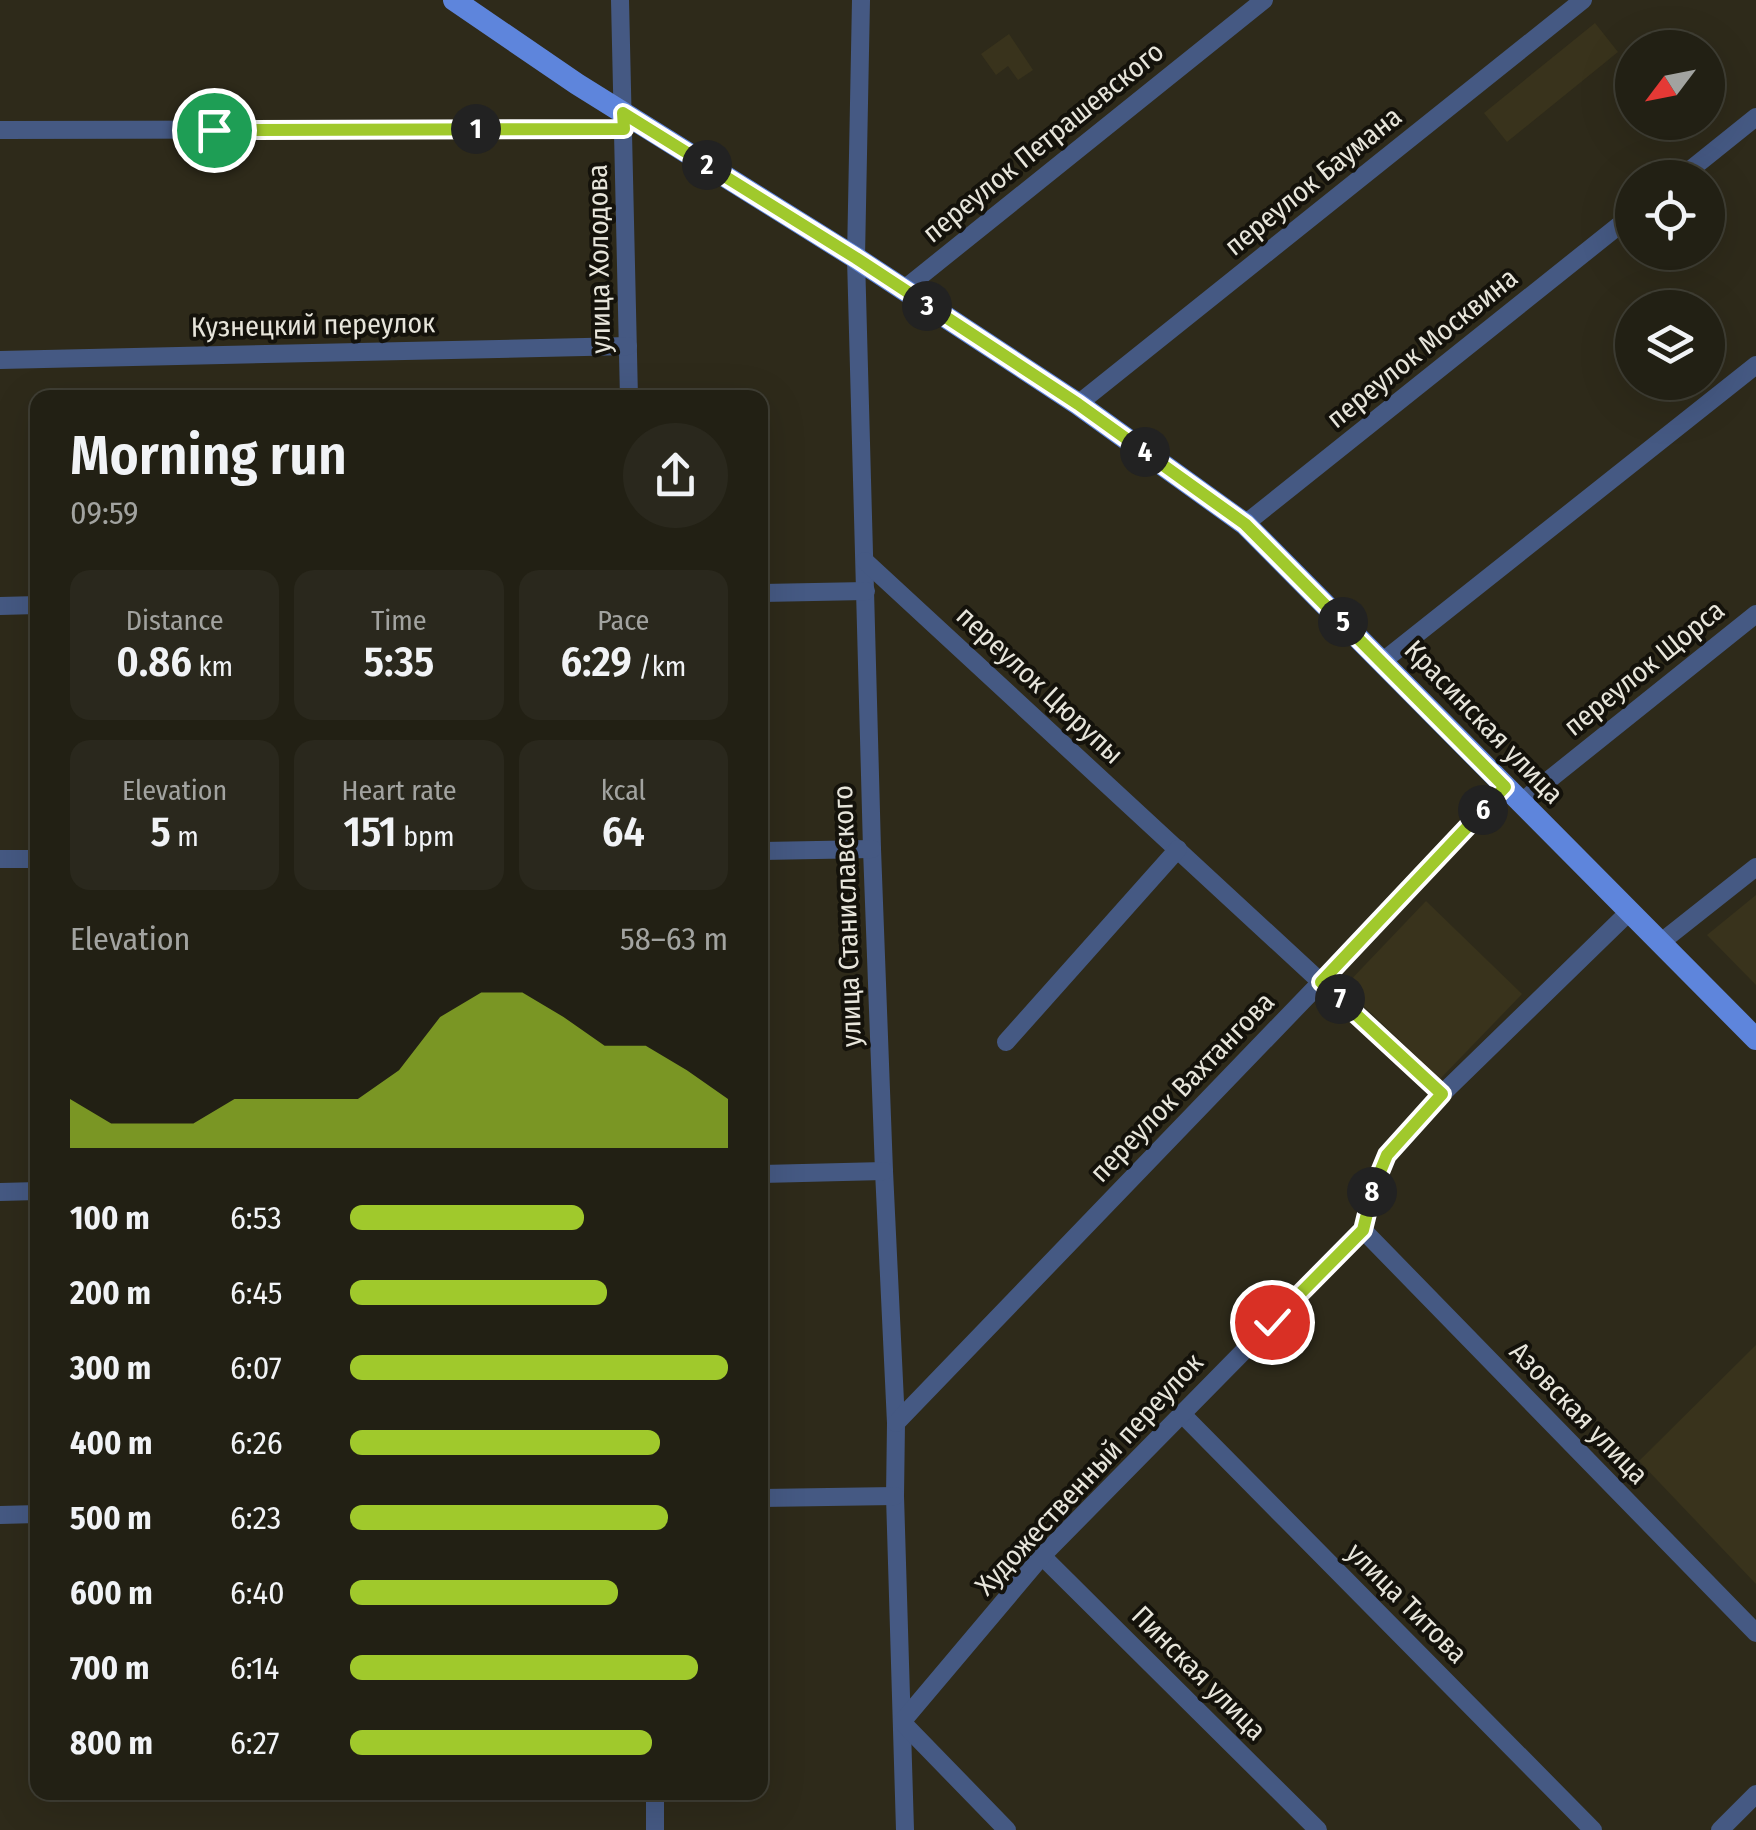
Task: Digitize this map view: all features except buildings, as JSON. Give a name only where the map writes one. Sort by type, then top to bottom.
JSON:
[{"type":"main road","name":"Красинская улица","points":[[454,0],[624,121],[856,258],[1078,404],[1245,524],[1756,1040]]},
{"type":"street","name":"улица Холодова","points":[[620,0],[629,390]]},
{"type":"street","name":"улица Станиславского","points":[[861,0],[856,258],[872,850],[896,1423],[905,1830]]},
{"type":"street","name":"переулок Петрашевского","points":[[903,290],[1264,0]]},
{"type":"street","name":"переулок Баумана","points":[[1078,404],[1583,0]]},
{"type":"street","points":[[1702,160],[1756,116]]},
{"type":"street","points":[[0,130],[624,121]]},
{"type":"street","name":"переулок Москвина","points":[[1245,524],[1615,229]]},
{"type":"street","name":"Кузнецкий переулок","points":[[0,360],[628,346]]},
{"type":"street","points":[[1383,661],[1756,366]]},
{"type":"street","name":"переулок Цюрупы","points":[[865,561],[1442,1094]]},
{"type":"street","points":[[768,592],[866,591]]},
{"type":"street","points":[[0,606],[30,605]]},
{"type":"street","name":"переулок Щорса","points":[[1512,795],[1756,614]]},
{"type":"street","name":"переулок Вахтангова","points":[[896,1423],[1321,982],[1512,795]]},
{"type":"street","points":[[768,850],[872,850]]},
{"type":"street","points":[[1006,1042],[1178,850]]},
{"type":"street","points":[[0,859],[30,859]]},
{"type":"street","points":[[1660,943],[1756,867]]},
{"type":"street","name":"Художественный переулок","points":[[902,1722],[1042,1556],[1363,1230],[1387,1155],[1442,1094],[1630,912]]},
{"type":"street","points":[[768,1174],[884,1171]]},
{"type":"street","points":[[0,1192],[30,1191]]},
{"type":"street","name":"Азовская улица","points":[[1363,1230],[1756,1633]]},
{"type":"street","name":"улица Титова","points":[[1182,1414],[1593,1830]]},
{"type":"street","points":[[768,1498],[895,1496]]},
{"type":"street","points":[[0,1515],[30,1514]]},
{"type":"street","name":"Пинская улица","points":[[1042,1556],[1318,1830]]},
{"type":"street","points":[[902,1722],[1006,1830]]},
{"type":"street","points":[[1720,1830],[1756,1794]]},
{"type":"street","points":[[655,1800],[656,1830]]},
{"type":"shaded area","points":[[1595,23],[1615,48],[1615,54],[1507,142],[1484,113]]},
{"type":"shaded area","points":[[1009,34],[1033,70],[1018,80],[1008,66],[996,75],[981,54]]},
{"type":"shaded area","points":[[1756,895],[1756,985],[1707,935]]},
{"type":"shaded area","points":[[1426,901],[1522,994],[1440,1079],[1344,987]]},
{"type":"shaded area","points":[[1756,1345],[1756,1584],[1639,1461]]},
{"type":"route","points":[[214,130],[624,129],[623,113],[856,258],[1078,404],[1245,524],[1505,787],[1321,982],[1442,1094],[1387,1155],[1363,1230],[1272,1322]]}]
